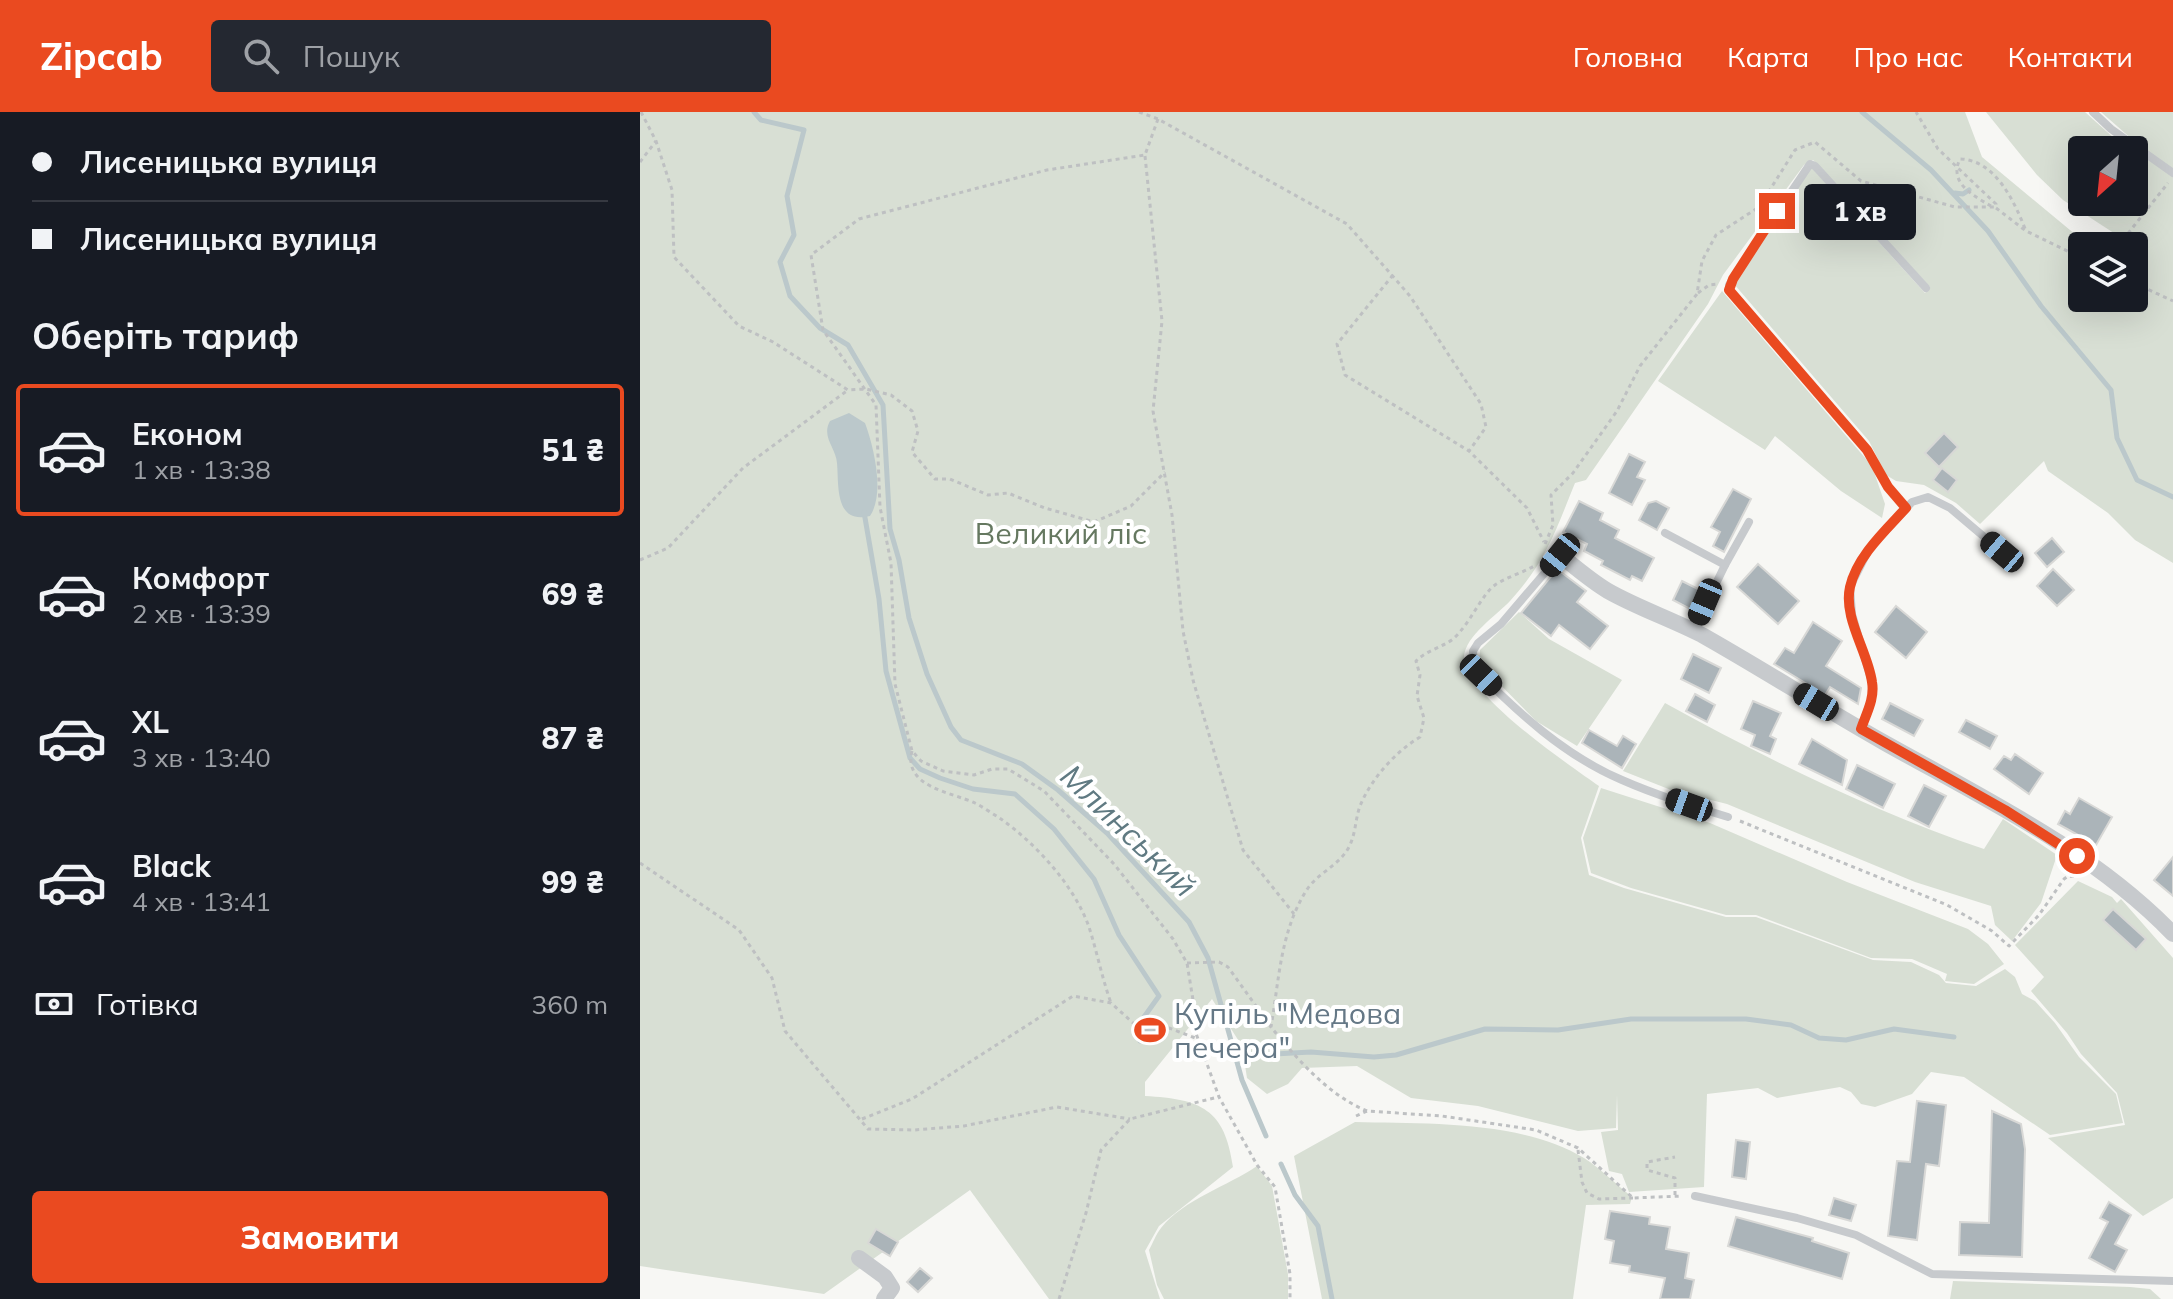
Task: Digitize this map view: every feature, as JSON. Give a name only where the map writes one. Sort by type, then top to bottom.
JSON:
[{"type":"street","points":[[1560,555],[1605,589],[1693,631],[2005,810],[2101,872],[2149,910],[2173,934]]},
{"type":"street","points":[[859,1258],[885,1277],[892,1288],[884,1299]]},
{"type":"lane","points":[[2093,112],[2111,129],[2173,174]]},
{"type":"lane","points":[[1906,508],[1888,487],[1867,450],[1729,290],[1729,285],[1810,164],[1926,288]]},
{"type":"lane","points":[[1861,729],[1872,697],[1872,683],[1852,614],[1850,587],[1869,549],[1919,498],[1936,499],[2002,552]]},
{"type":"lane","points":[[1693,631],[1749,522]]},
{"type":"lane","points":[[1665,533],[1725,565]]},
{"type":"lane","points":[[1560,555],[1501,624],[1478,643],[1473,651],[1474,668],[1545,734],[1589,762],[1620,780],[1728,817]]},
{"type":"lane","points":[[1695,1196],[1797,1218],[1856,1235],[1932,1274],[2173,1281]]},
{"type":"path","points":[[641,112],[656,141],[672,190],[674,257],[739,326],[773,342],[848,390]]},
{"type":"path","points":[[1139,112],[1158,119],[1347,224],[1410,296],[1481,404],[1486,427],[1469,451]]},
{"type":"path","points":[[1916,112],[1938,149],[1996,204],[1993,206]]},
{"type":"path","points":[[1158,119],[1145,155],[1162,321],[1153,411],[1165,472],[1183,631],[1193,680],[1243,850],[1294,914]]},
{"type":"path","points":[[640,162],[656,141]]},
{"type":"path","points":[[1697,294],[1702,261],[1716,235],[1759,207],[1795,150],[1815,142],[1861,181],[1955,207],[1993,206]]},
{"type":"path","points":[[1111,1003],[1088,924],[1074,897],[1049,864],[1025,838],[1001,819],[974,803],[930,786],[910,767],[912,751],[895,684],[891,563],[880,507],[876,405],[823,330],[811,255],[859,219],[1047,170],[1145,155]]},
{"type":"path","points":[[2026,231],[2010,194],[2000,181],[1965,159],[1960,159],[1956,169],[1967,192],[1993,206],[2026,231],[2068,251]]},
{"type":"path","points":[[2129,232],[2173,174]]},
{"type":"path","points":[[1271,1027],[1277,972],[1294,914],[1307,889],[1347,851],[1357,830],[1359,808],[1378,776],[1408,744],[1420,737],[1424,718],[1417,696],[1420,675],[1416,661],[1424,653],[1441,648],[1454,637],[1473,618],[1494,585],[1560,555],[1545,544],[1527,508],[1469,451],[1345,375],[1337,344],[1393,275]]},
{"type":"path","points":[[1545,544],[1553,525],[1551,495],[1573,473],[1617,411],[1640,366],[1697,294],[1709,285],[1717,283],[1724,287]]},
{"type":"path","points":[[2148,289],[2173,301]]},
{"type":"path","points":[[640,560],[668,548],[743,468],[848,390],[866,389],[891,395],[912,411],[918,431],[912,452],[935,479],[950,479],[988,495],[1008,493],[1094,522],[1131,506],[1165,472]]},
{"type":"path","points":[[912,751],[921,761],[943,771],[974,775],[992,769],[1008,769],[1044,791],[1114,864],[1173,939],[1187,963],[1194,1028],[1219,1097],[1257,1165],[1275,1187],[1290,1274],[1290,1299]]},
{"type":"path","points":[[1728,817],[1947,905],[1992,931],[2009,946],[2068,876],[2074,875],[2088,883]]},
{"type":"path","points":[[640,863],[739,930],[772,978],[785,1031],[868,1129],[914,1130],[964,1126],[1057,1107],[1130,1119],[1219,1097]]},
{"type":"path","points":[[1187,963],[1219,962],[1228,967],[1271,1027],[1315,1076],[1348,1102],[1367,1111],[1442,1116],[1536,1130],[1578,1148],[1633,1198]]},
{"type":"path","points":[[860,1120],[912,1099],[1073,996],[1111,1003],[1142,1031],[1169,1028],[1198,1039]]},
{"type":"path","points":[[1356,1116],[1367,1111]]},
{"type":"path","points":[[1059,1299],[1086,1213],[1101,1150],[1130,1119]]},
{"type":"path","points":[[1578,1148],[1582,1182],[1587,1193],[1599,1199],[1695,1196]]},
{"type":"path","points":[[1675,1157],[1647,1162],[1647,1170],[1675,1178],[1675,1195]]},
{"type":"green space","name":"Великий ліс","points":[[640,112],[1965,112],[1982,157],[2072,232],[2068,232],[2068,312],[2148,312],[2148,232],[2112,232],[2088,216],[2148,216],[2148,136],[2128,136],[2101,112],[2173,112],[2173,563],[2135,540],[2108,513],[2048,471],[2044,461],[1980,524],[1956,503],[1924,485],[1896,481],[1886,475],[1869,441],[1734,284],[1812,168],[1925,293],[1930,287],[1813,160],[1804,165],[1723,275],[1708,304],[1586,480],[1575,483],[1562,516],[1532,573],[1510,601],[1470,641],[1464,657],[1468,672],[1498,708],[1599,786],[1581,838],[1589,875],[1726,917],[1756,917],[1873,960],[1911,962],[1939,975],[1946,983],[1976,986],[2005,969],[2015,977],[2022,994],[2035,1001],[2079,1057],[2116,1094],[2123,1123],[2050,1135],[1964,1077],[1931,1072],[1912,1094],[1875,1107],[1861,1104],[1851,1092],[1840,1087],[1777,1098],[1758,1088],[1707,1094],[1704,1187],[1629,1192],[1622,1174],[1609,1171],[1601,1132],[1618,1130],[1617,1095],[1616,1128],[1578,1131],[1478,1106],[1411,1098],[1357,1066],[1302,1068],[1288,1084],[1267,1094],[1247,1078],[1242,1046],[1212,999],[1145,1082],[1145,1096],[1181,1100],[1207,1111],[1224,1132],[1233,1167],[1159,1226],[1145,1251],[1160,1299],[1049,1299],[970,1190],[824,1294],[640,1266]]},
{"type":"green space","name":"Великий ліс","points":[[1986,112],[2085,112],[2112,136],[2068,136],[2068,203],[2037,175]]},
{"type":"green space","points":[[1722,291],[1872,466],[1885,504],[1882,518],[1841,491],[1775,436],[1765,450],[1658,381]]},
{"type":"green space","points":[[1519,612],[1549,639],[1622,680],[1577,746],[1536,721],[1479,663],[1480,650]]},
{"type":"green space","points":[[1665,703],[1822,783],[1984,849],[2003,819],[2057,855],[2041,903],[2012,941],[1995,925],[1991,906],[1915,882],[1727,804],[1671,790],[1623,771]]},
{"type":"green space","points":[[1601,788],[1710,823],[1847,882],[1968,929],[1988,944],[2004,964],[1974,984],[1945,981],[1947,974],[1912,959],[1871,958],[1756,915],[1726,915],[1631,888],[1591,873],[1583,838]]},
{"type":"green space","points":[[2078,881],[2112,897],[2117,903],[2121,899],[2173,958],[2173,1198],[2143,1216],[2048,1138],[2125,1125],[2117,1093],[2031,991],[2044,977],[2015,945]]},
{"type":"green space","points":[[1355,1122],[1472,1126],[1532,1137],[1584,1158],[1632,1197],[1630,1204],[1586,1205],[1573,1299],[1322,1299],[1294,1156]]},
{"type":"green space","points":[[1257,1166],[1272,1186],[1288,1274],[1288,1299],[1164,1299],[1157,1285],[1149,1250],[1159,1230],[1194,1201]]},
{"type":"green space","points":[[1953,1281],[2130,1287],[2150,1289],[2161,1299],[1950,1299]]},
{"type":"shaded area","points":[[849,413],[865,423],[872,445],[877,496],[870,516],[850,514],[841,501],[836,458],[827,432],[830,421]]},
{"type":"building","points":[[1944,433],[1958,447],[1939,467],[1925,453]]},
{"type":"building","points":[[1629,454],[1645,462],[1637,477],[1645,480],[1632,505],[1609,493]]},
{"type":"building","points":[[1942,468],[1957,480],[1948,492],[1933,480]]},
{"type":"building","points":[[1733,489],[1751,499],[1724,552],[1713,546],[1720,532],[1711,527]]},
{"type":"building","points":[[1579,501],[1603,513],[1600,520],[1619,530],[1615,538],[1654,558],[1642,581],[1632,576],[1630,580],[1601,565],[1603,561],[1584,551],[1587,544],[1563,532]]},
{"type":"building","points":[[1656,501],[1669,508],[1657,530],[1639,520],[1648,503]]},
{"type":"building","points":[[2052,538],[2064,552],[2047,567],[2035,553]]},
{"type":"building","points":[[1758,564],[1799,601],[1778,624],[1737,587]]},
{"type":"building","points":[[1557,569],[1586,591],[1577,602],[1608,626],[1590,649],[1559,625],[1551,636],[1521,613]]},
{"type":"building","points":[[2053,569],[2074,590],[2057,606],[2037,586]]},
{"type":"building","points":[[1682,581],[1702,591],[1692,610],[1673,600]]},
{"type":"building","points":[[1896,606],[1927,632],[1906,658],[1875,632]]},
{"type":"building","points":[[1813,622],[1842,641],[1826,666],[1861,688],[1858,704],[1830,687],[1825,695],[1774,664],[1785,648],[1794,653]]},
{"type":"building","points":[[1693,654],[1721,668],[1709,693],[1681,679]]},
{"type":"building","points":[[1695,694],[1715,705],[1707,722],[1686,711]]},
{"type":"building","points":[[1753,701],[1781,713],[1770,736],[1776,739],[1770,754],[1751,746],[1755,735],[1741,729]]},
{"type":"building","points":[[1890,703],[1923,720],[1914,736],[1882,719]]},
{"type":"building","points":[[1966,720],[1997,736],[1990,749],[1959,732]]},
{"type":"building","points":[[1589,730],[1617,746],[1623,736],[1636,744],[1622,768],[1582,743]]},
{"type":"building","points":[[1812,739],[1847,760],[1842,785],[1799,764]]},
{"type":"building","points":[[2015,754],[2043,773],[2029,794],[1994,769],[2004,756],[2011,760]]},
{"type":"building","points":[[1857,765],[1895,784],[1883,808],[1846,789]]},
{"type":"building","points":[[1924,785],[1946,796],[1929,827],[1908,816]]},
{"type":"building","points":[[2079,798],[2112,817],[2096,845],[2058,824],[2065,811],[2070,814]]},
{"type":"building","points":[[2173,857],[2173,896],[2154,880]]},
{"type":"building","points":[[2113,909],[2146,939],[2136,950],[2103,920]]},
{"type":"building","points":[[1917,1101],[1946,1105],[1939,1166],[1926,1164],[1917,1240],[1888,1236],[1897,1161],[1910,1162]]},
{"type":"building","points":[[1992,1111],[2021,1124],[2025,1149],[2022,1257],[1959,1255],[1960,1222],[1989,1223]]},
{"type":"building","points":[[1736,1140],[1750,1142],[1746,1179],[1732,1177]]},
{"type":"building","points":[[1834,1198],[1856,1205],[1851,1221],[1829,1215]]},
{"type":"building","points":[[2109,1202],[2131,1215],[2115,1244],[2127,1250],[2115,1272],[2089,1258],[2108,1222],[2100,1218]]},
{"type":"building","points":[[1610,1211],[1650,1217],[1649,1224],[1670,1227],[1666,1249],[1689,1253],[1685,1278],[1694,1280],[1690,1299],[1660,1299],[1665,1278],[1629,1272],[1630,1266],[1610,1263],[1614,1241],[1605,1239]]},
{"type":"building","points":[[1736,1217],[1813,1238],[1812,1241],[1849,1253],[1842,1279],[1728,1246]]},
{"type":"building","points":[[876,1229],[898,1242],[890,1256],[868,1243]]},
{"type":"building","points":[[920,1268],[932,1278],[918,1292],[907,1282]]},
{"type":"waterway","name":"Млинський","points":[[754,112],[761,120],[804,130],[787,196],[794,235],[780,262],[790,296],[820,328],[848,345],[883,405],[890,529],[909,618],[927,674],[951,727],[961,740],[1022,764],[1058,790],[1107,833],[1189,922],[1208,958],[1242,1080],[1266,1136]]},
{"type":"waterway","points":[[1862,112],[1931,170],[1988,231],[2041,306],[2111,390],[2117,438],[2137,480],[2173,497]]},
{"type":"waterway","points":[[1955,193],[1963,194],[1969,190]]},
{"type":"waterway","name":"Млинський","points":[[864,512],[879,599],[886,671],[910,758],[920,769],[940,778],[973,789],[1015,794],[1054,829],[1094,879],[1119,935],[1159,996],[1144,1017],[1140,1041]]},
{"type":"waterway","points":[[1235,1056],[1311,1052],[1374,1057],[1396,1055],[1485,1029],[1558,1030],[1631,1019],[1746,1019],[1791,1025],[1819,1038],[1846,1040],[1894,1029],[1954,1037]]},
{"type":"waterway","points":[[1143,1022],[1159,1024],[1150,1030]]},
{"type":"waterway","name":"Млинський","points":[[1281,1164],[1295,1195],[1318,1226],[1332,1299]]},
{"type":"place","name":"Купіль \"Медова печера\"","points":[[1150,1030]]},
{"type":"route","points":[[1777,211],[1729,285],[1729,290],[1867,450],[1888,487],[1906,508],[1869,549],[1850,587],[1852,614],[1872,683],[1872,697],[1861,729],[2005,810],[2077,856]]}]
